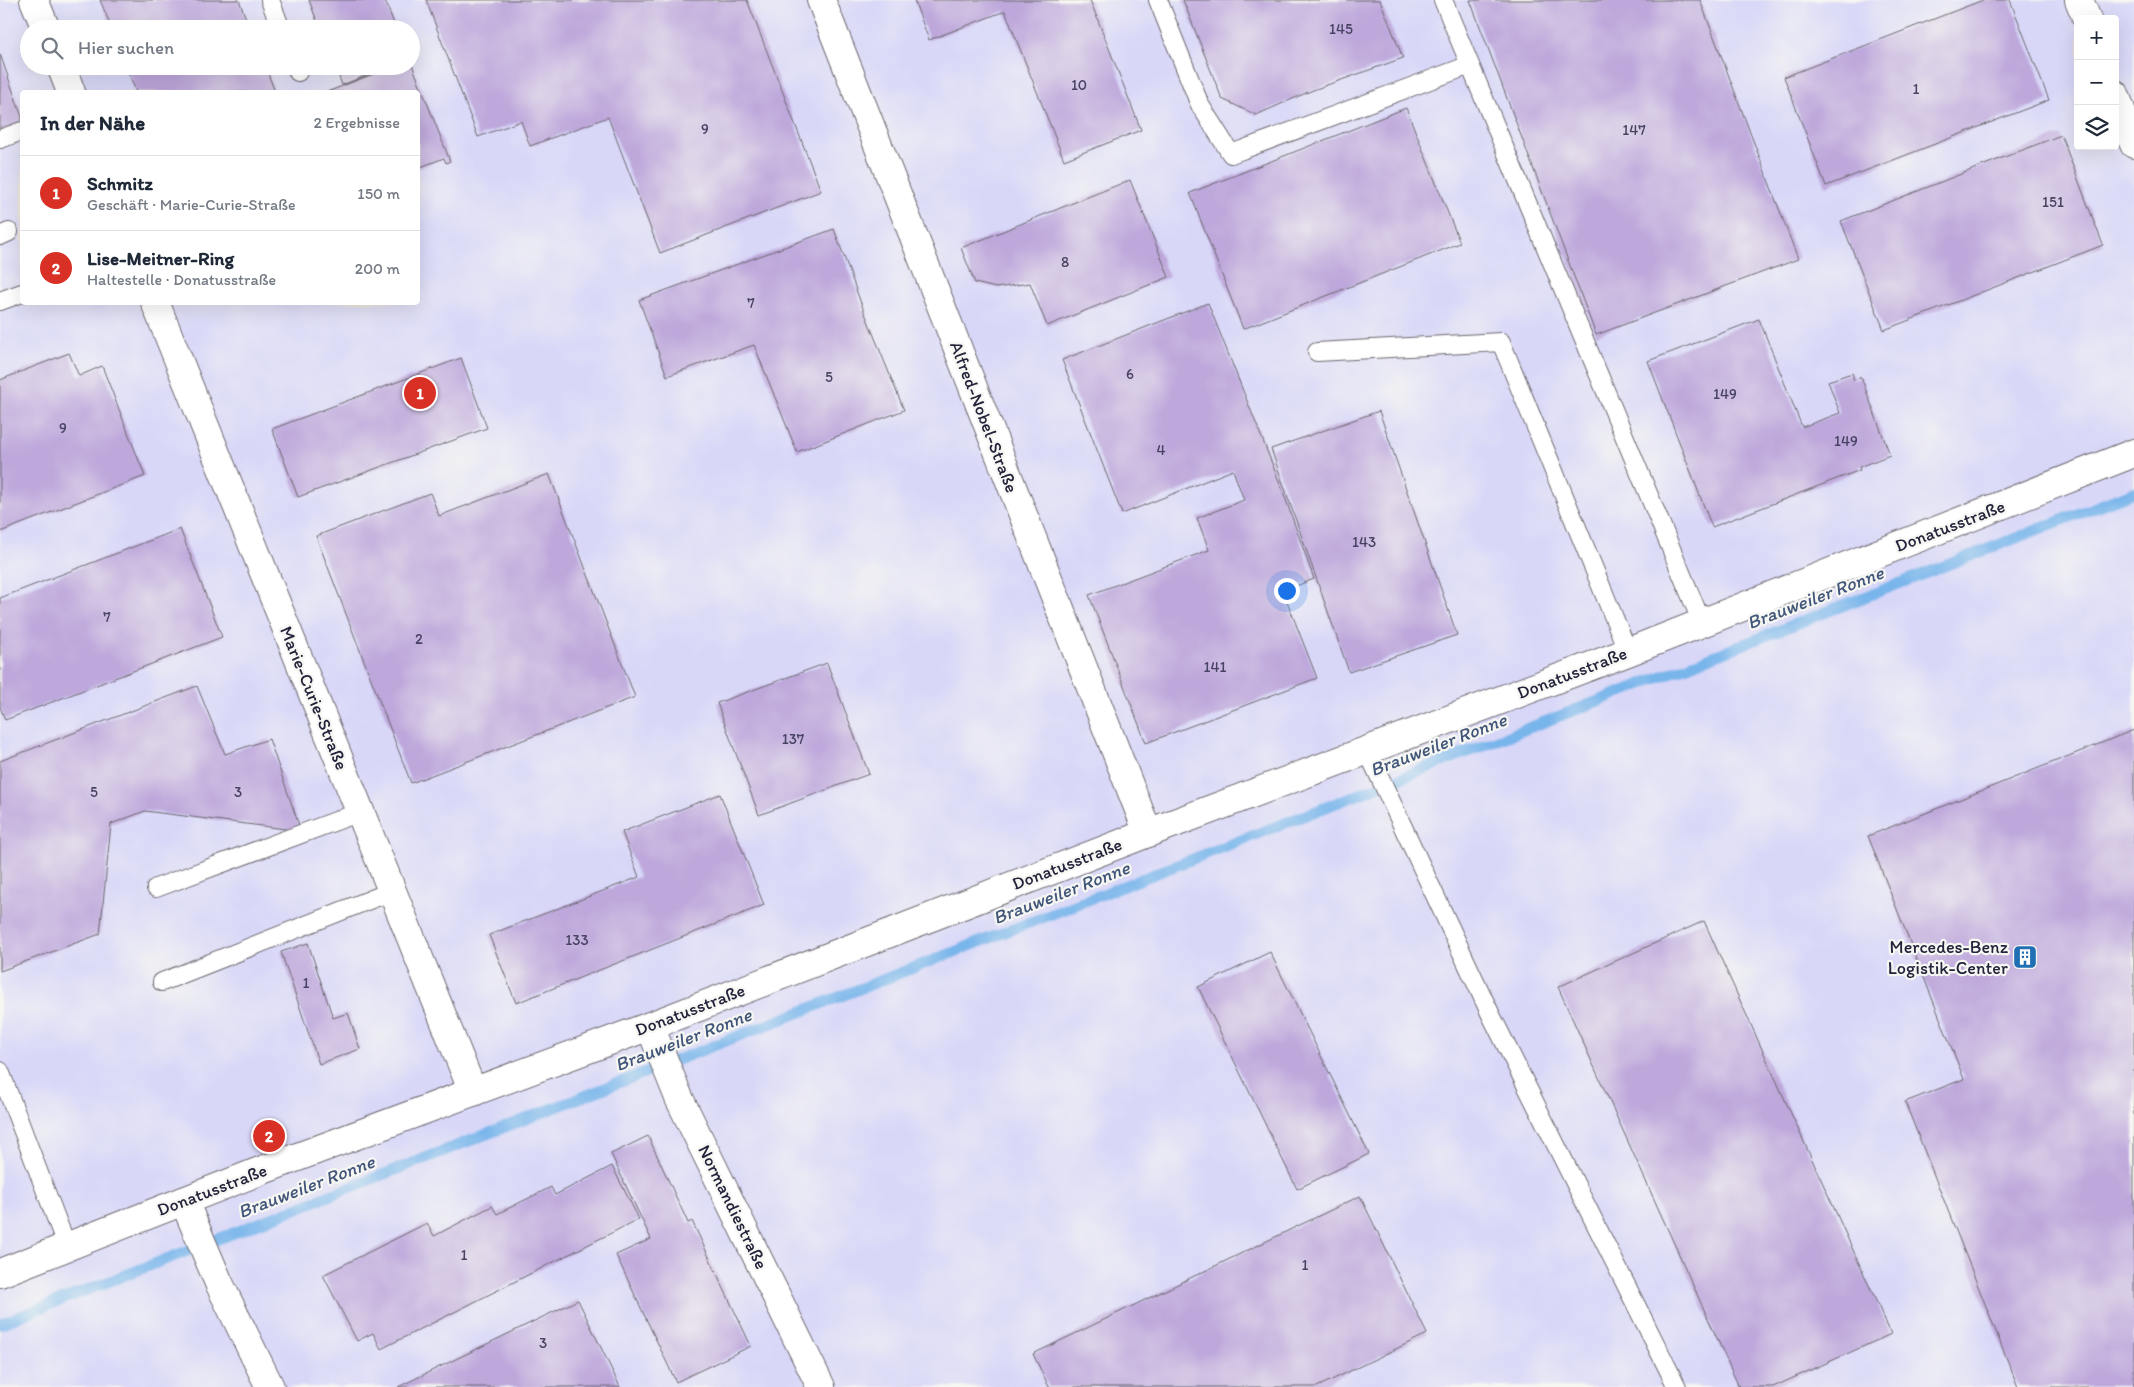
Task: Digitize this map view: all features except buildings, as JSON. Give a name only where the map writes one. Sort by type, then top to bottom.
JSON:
[{"type":"street","points":[[34,0],[42,20]]},
{"type":"street","name":"Alfred-Nobel-Straße","points":[[821,0],[1148,833]]},
{"type":"street","points":[[2080,0],[2086,15]]},
{"type":"street","points":[[64,75],[70,90]]},
{"type":"street","points":[[2119,105],[2134,144]]},
{"type":"street","name":"Marie-Curie-Straße","points":[[157,305],[473,1092]]},
{"type":"street","name":"Donatusstraße","points":[[0,1273],[66,1247],[188,1211],[473,1092],[653,1034],[1148,833],[1371,758],[1628,652],[2134,453]]},
{"type":"street","name":"Normandiestraße","points":[[653,1034],[679,1098],[822,1387]]},
{"type":"street","points":[[188,1211],[218,1283],[270,1387]]},
{"type":"lane","points":[[270,0],[278,20]]},
{"type":"lane","points":[[1158,0],[1200,105],[1231,154],[1470,65]]},
{"type":"lane","points":[[1443,0],[1702,623]]},
{"type":"lane","points":[[0,139],[20,132]]},
{"type":"lane","points":[[0,301],[20,294]]},
{"type":"lane","points":[[1317,352],[1501,342],[1628,652]]},
{"type":"lane","points":[[1371,758],[1491,1015],[1677,1387]]},
{"type":"lane","points":[[156,888],[360,812]]},
{"type":"lane","points":[[162,982],[392,891]]},
{"type":"lane","points":[[0,1071],[66,1247]]},
{"type":"shaded area","points":[[0,0],[2134,0],[2134,1387],[0,1387]]},
{"type":"waterway","name":"Brauweiler Ronne","points":[[0,1324],[2134,492]]},
{"type":"place","name":"Schmitz","points":[[420,393]]},
{"type":"place","name":"Mercedes-Benz Logistik-Center","points":[[2025,957]]},
{"type":"place","name":"Lise-Meitner-Ring","points":[[269,1136]]}]
